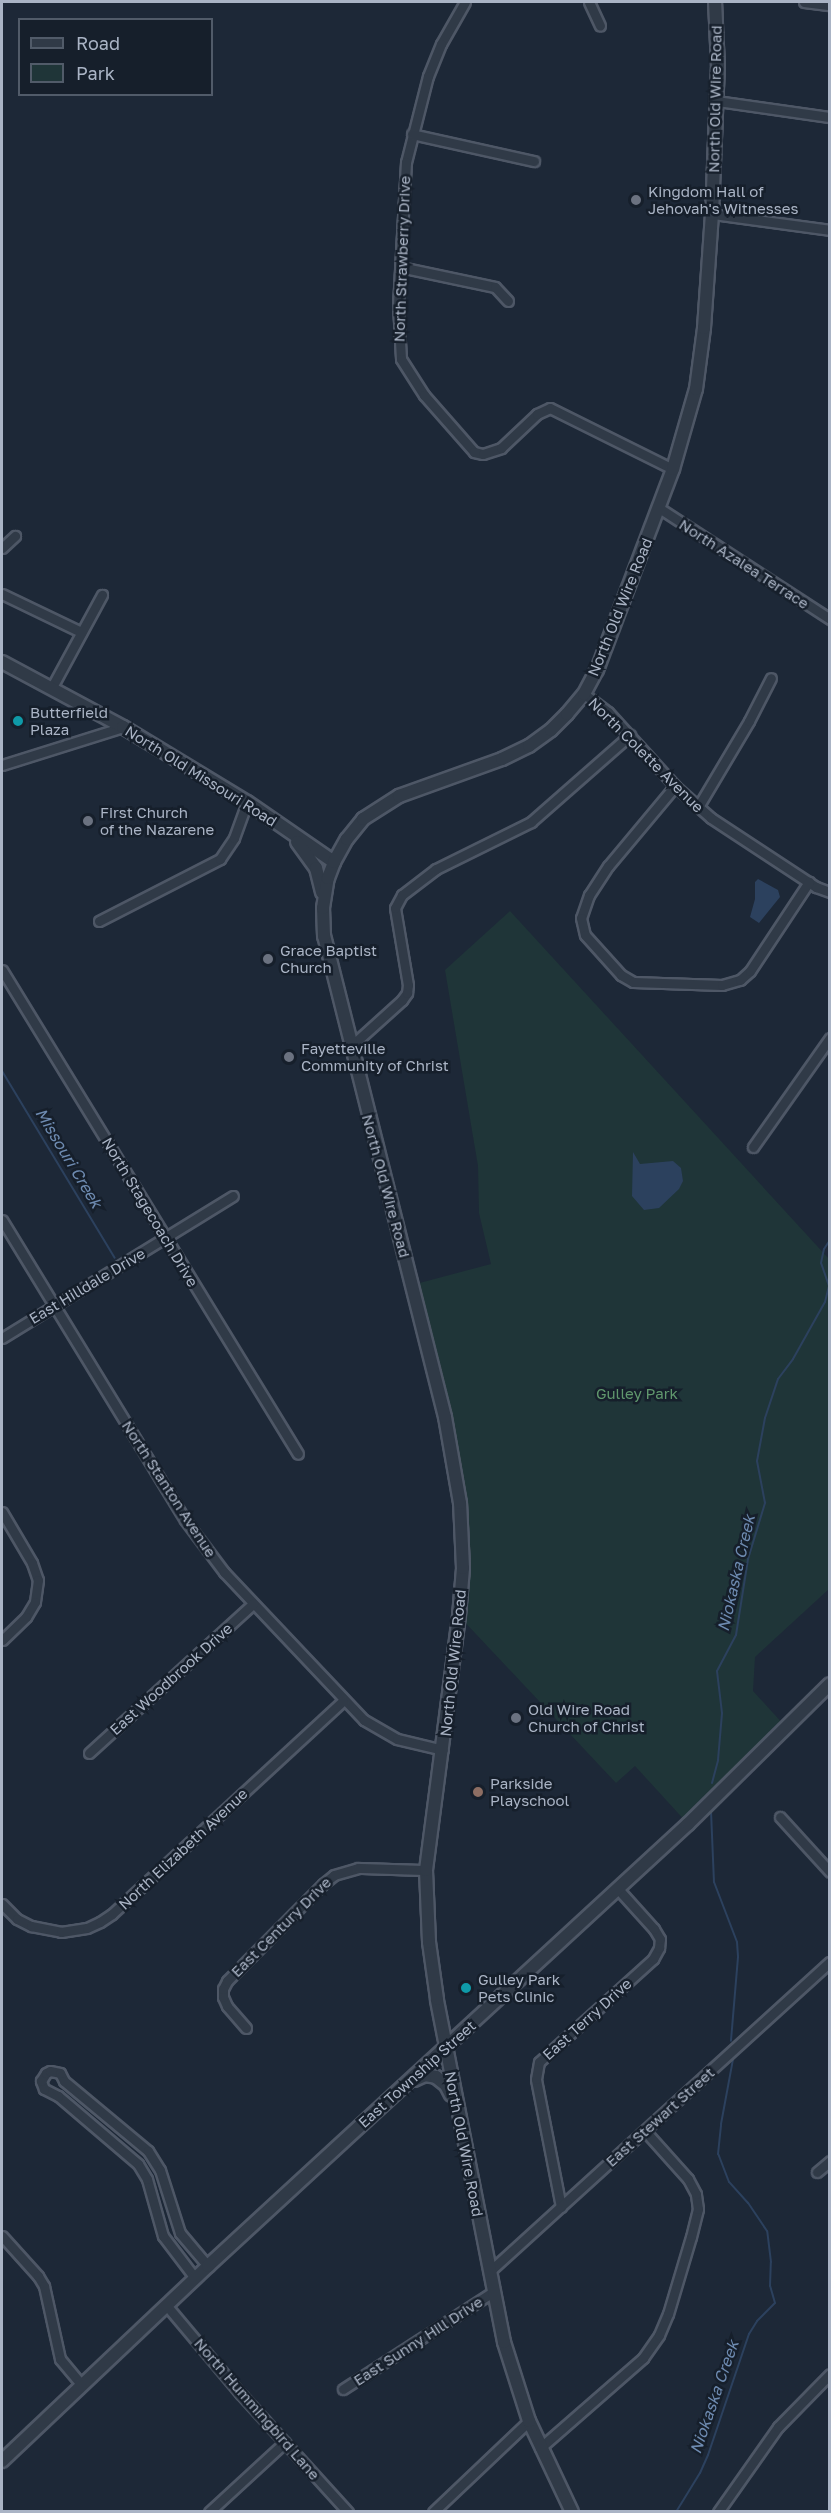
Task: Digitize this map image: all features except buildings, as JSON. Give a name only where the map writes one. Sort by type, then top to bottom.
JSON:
[{"type":"street","name":"North Strawberry Drive","points":[[465,2],[441,44],[428,76],[412,134],[403,186],[398,342],[401,359],[429,402],[474,452],[483,454],[501,448],[537,414],[550,408],[673,470]]},
{"type":"street","points":[[589,2],[600,26]]},
{"type":"street","name":"North Old Wire Road","points":[[572,2511],[529,2421],[504,2342],[456,2105],[430,1950],[426,1870],[461,1597],[463,1568],[460,1503],[445,1416],[350,1047],[324,936],[324,902],[328,878],[334,862],[354,829],[375,809],[399,796],[502,759],[529,746],[551,730],[584,693],[597,670],[673,470],[696,389],[704,328],[712,214],[717,101],[715,2]]},
{"type":"street","points":[[804,2],[830,5]]},
{"type":"street","points":[[717,101],[830,117]]},
{"type":"street","points":[[412,134],[534,161]]},
{"type":"street","points":[[712,214],[830,230]]},
{"type":"street","points":[[400,267],[495,287],[508,301]]},
{"type":"street","name":"North Azalea Terrace","points":[[659,508],[830,619]]},
{"type":"street","points":[[2,548],[15,536]]},
{"type":"street","points":[[2,594],[81,632]]},
{"type":"street","points":[[52,687],[102,596]]},
{"type":"street","name":"North Old Missouri Road","points":[[2,662],[123,727],[247,802],[334,862]]},
{"type":"street","points":[[698,807],[749,721],[771,678]]},
{"type":"street","name":"North Colette Avenue","points":[[584,693],[630,735],[675,786],[698,807],[809,882],[830,892]]},
{"type":"street","points":[[2,765],[123,727]]},
{"type":"street","points":[[350,1047],[402,1000],[406,993],[408,985],[395,908],[402,895],[436,869],[531,822],[630,735]]},
{"type":"street","points":[[675,786],[608,866],[589,895],[581,918],[585,935],[621,975],[633,982],[722,985],[741,980],[750,971],[809,882]]},
{"type":"street","points":[[99,921],[220,859],[234,838],[247,802]]},
{"type":"street","points":[[290,832],[316,868],[324,902]]},
{"type":"street","name":"North Stagecoach Drive","points":[[2,970],[298,1454]]},
{"type":"street","points":[[753,1147],[830,1038]]},
{"type":"street","name":"East Hilldale Drive","points":[[2,1338],[233,1196]]},
{"type":"street","name":"North Stanton Avenue","points":[[2,1220],[185,1520],[207,1551],[343,1701],[364,1720],[385,1734],[443,1750]]},
{"type":"street","points":[[2,1512],[32,1563],[38,1580],[35,1602],[26,1617],[2,1640]]},
{"type":"street","name":"East Woodbrook Drive","points":[[89,1754],[253,1604]]},
{"type":"street","name":"East Township Street","points":[[2,2461],[195,2278],[618,1889],[830,1684]]},
{"type":"street","name":"North Elizabeth Avenue","points":[[2,1904],[17,1918],[31,1926],[61,1932],[87,1928],[100,1922],[112,1914],[343,1701]]},
{"type":"street","points":[[780,1817],[830,1872]]},
{"type":"street","name":"East Century Drive","points":[[246,2028],[223,1998],[227,1981],[323,1884],[334,1875],[358,1868],[426,1870]]},
{"type":"street","name":"East Terry Drive","points":[[561,2207],[536,2079],[538,2062],[653,1959],[659,1948],[660,1939],[654,1929],[618,1889]]},
{"type":"street","name":"East Stewart Street","points":[[490,2271],[830,1962]]},
{"type":"street","points":[[195,2278],[163,2236],[147,2179],[138,2164],[58,2096],[44,2089],[41,2081],[46,2073],[50,2071],[60,2073],[64,2081],[148,2151],[160,2170],[180,2233],[208,2266]]},
{"type":"street","points":[[407,2082],[425,2075],[436,2077],[446,2085],[456,2105]]},
{"type":"street","points":[[540,2448],[643,2358],[659,2335],[668,2314],[698,2209],[696,2194],[688,2179],[645,2132]]},
{"type":"street","points":[[817,2172],[830,2161]]},
{"type":"street","points":[[2,2236],[38,2276],[44,2286],[60,2359],[82,2385]]},
{"type":"street","name":"East Sunny Hill Drive","points":[[343,2389],[493,2292]]},
{"type":"street","name":"North Hummingbird Lane","points":[[167,2306],[240,2393],[348,2511]]},
{"type":"street","points":[[718,2511],[778,2427],[830,2374]]},
{"type":"street","points":[[433,2511],[529,2421]]},
{"type":"street","points":[[209,2511],[285,2442]]},
{"type":"green space","name":"Gulley Park","points":[[510,911],[829,1259],[829,1589],[755,1657],[753,1691],[785,1726],[688,1824],[635,1766],[616,1783],[459,1616],[460,1503],[412,1285],[491,1264],[479,1213],[478,1166],[445,970]]},
{"type":"water","points":[[758,879],[778,890],[780,897],[759,923],[750,917],[755,899],[755,882]]},
{"type":"water","points":[[633,1152],[640,1164],[673,1161],[681,1168],[683,1181],[679,1189],[659,1208],[644,1210],[632,1196]]},
{"type":"waterway","name":"Missouri Creek","points":[[2,1071],[115,1258]]},
{"type":"waterway","name":"Niokaska Creek","points":[[712,1783],[718,1760],[722,1713],[717,1671],[736,1635],[748,1559],[765,1503],[757,1461],[765,1418],[778,1379],[793,1359],[825,1302],[829,1286],[821,1263],[824,1249],[830,1240]]},
{"type":"waterway","name":"Niokaska Creek","points":[[711,1811],[714,1882],[737,1942],[738,1957],[731,2041]]},
{"type":"waterway","name":"Niokaska Creek","points":[[676,2512],[700,2473],[708,2455],[749,2334],[757,2321],[775,2303],[770,2286],[771,2262],[767,2231],[748,2203],[729,2182],[718,2154],[733,2059]]},
{"type":"place","name":"Kingdom Hall of Jehovah's Witnesses","points":[[636,200]]},
{"type":"place","name":"Butterfield Plaza","points":[[18,721]]},
{"type":"place","name":"First Church of the Nazarene","points":[[88,821]]},
{"type":"place","name":"Grace Baptist Church","points":[[268,959]]},
{"type":"place","name":"Fayetteville Community of Christ","points":[[289,1057]]},
{"type":"place","name":"Old Wire Road Church of Christ","points":[[516,1718]]},
{"type":"place","name":"Parkside Playschool","points":[[478,1792]]},
{"type":"place","name":"Gulley Park Pets Clinic","points":[[466,1988]]}]
